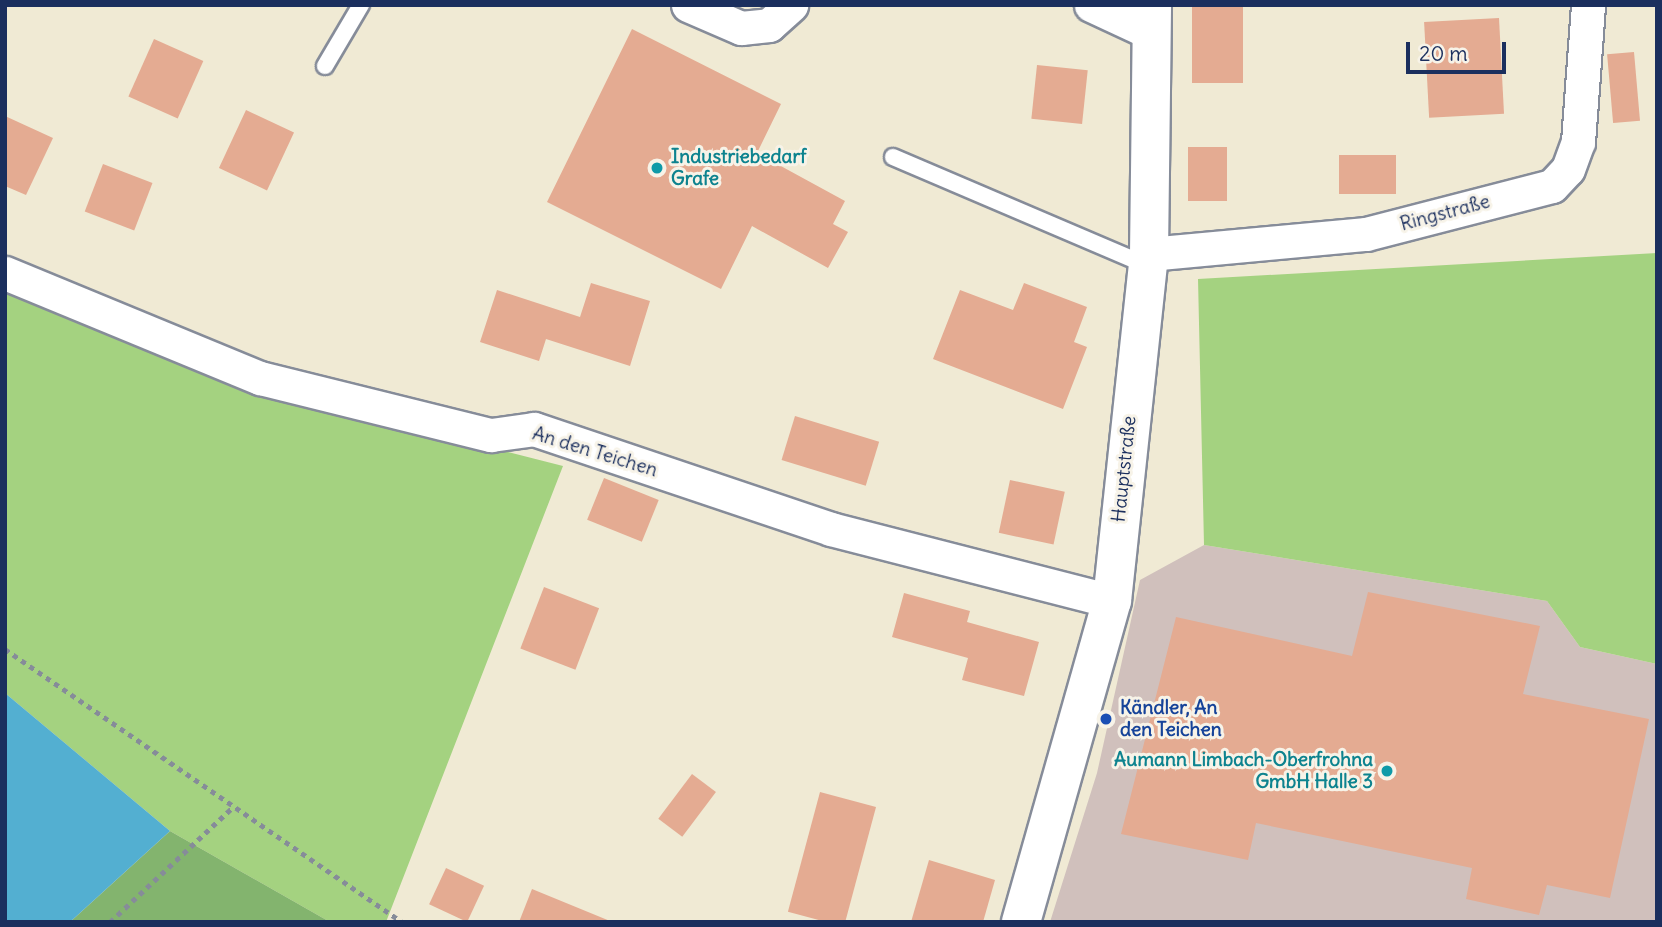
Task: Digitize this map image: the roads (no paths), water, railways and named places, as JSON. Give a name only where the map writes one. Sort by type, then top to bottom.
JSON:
[{"type":"street","points":[[688,5],[741,28],[769,25],[792,5]]},
{"type":"street","points":[[1091,5],[1152,19]]},
{"type":"street","name":"Ringstraße","points":[[1148,260],[1366,234],[1552,186],[1568,169],[1578,142],[1588,5]]},
{"type":"street","name":"Hauptstraße","points":[[1021,922],[1112,601],[1148,260],[1152,19]]},
{"type":"street","name":"An den Teichen","points":[[5,273],[260,378],[491,435],[534,429],[831,529],[1112,601]]},
{"type":"lane","points":[[325,66],[361,5]]},
{"type":"lane","points":[[893,157],[1148,260]]},
{"type":"water","points":[[5,693],[170,831],[70,922],[5,922]]},
{"type":"place","name":"Industriebedarf Grafe","points":[[657,168]]},
{"type":"place","name":"Kändler, An den Teichen","points":[[1106,719]]},
{"type":"place","name":"Aumann Limbach-Oberfrohna GmbH Halle 3","points":[[1387,771]]}]
